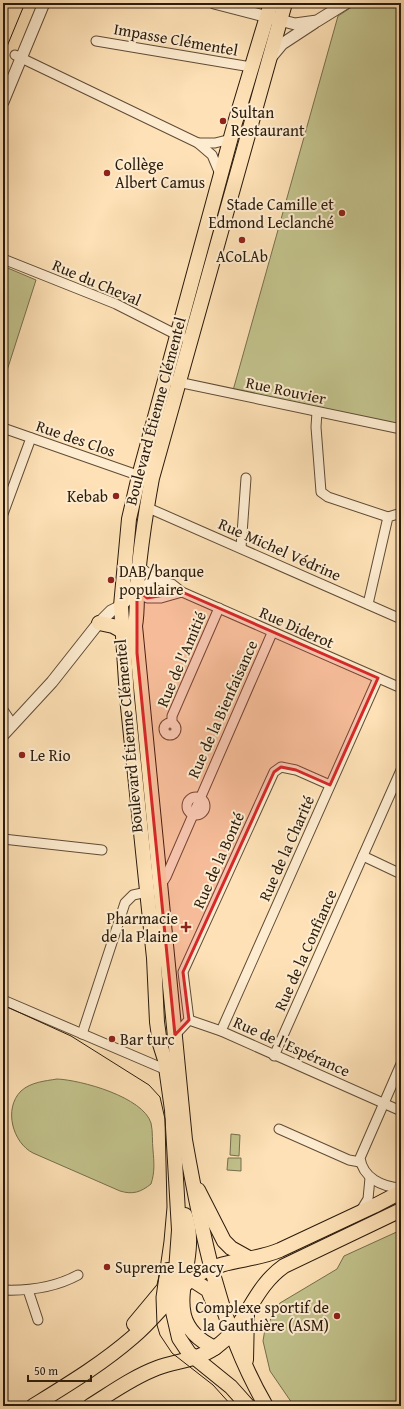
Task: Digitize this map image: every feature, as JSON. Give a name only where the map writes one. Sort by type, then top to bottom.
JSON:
[{"type":"main road","name":"Boulevard Étienne Clémentel","points":[[248,1406],[222,1379],[194,1359],[184,1347],[179,1338],[173,1312],[173,1295],[179,1230],[172,1110],[172,1073],[175,1035],[135,626],[138,612],[137,589],[132,567],[129,519],[145,478],[184,338],[286,3]]},
{"type":"main road","name":"Boulevard Étienne Clémentel","points":[[184,338],[221,175],[269,10]]},
{"type":"main road","name":"Boulevard Étienne Clémentel","points":[[145,478],[146,507],[121,606],[122,631],[160,1044],[172,1073],[224,1340]]},
{"type":"main road","points":[[99,623],[112,626],[122,631]]},
{"type":"main road","points":[[192,1179],[204,1200],[219,1234],[224,1241],[231,1248],[249,1258]]},
{"type":"main road","points":[[177,1190],[188,1222],[188,1282],[182,1311],[187,1328],[195,1337],[224,1340],[246,1370],[266,1406]]},
{"type":"main road","points":[[33,1406],[103,1361],[135,1336],[173,1295],[188,1282],[211,1268],[233,1260],[264,1256],[280,1250],[360,1213],[401,1192]]},
{"type":"main road","points":[[90,1406],[150,1371],[194,1359],[224,1340],[247,1310],[264,1283],[284,1266],[401,1210]]},
{"type":"main road","points":[[103,1361],[113,1346],[165,1286],[171,1251],[179,1230]]},
{"type":"main road","points":[[188,1282],[203,1286],[210,1294],[224,1340],[237,1368],[256,1390]]},
{"type":"main road","points":[[246,1370],[245,1334],[247,1310]]},
{"type":"street","points":[[3,102],[17,56],[36,3]]},
{"type":"street","points":[[3,88],[17,56],[44,3]]},
{"type":"street","points":[[214,3],[269,10],[281,21],[295,24],[317,21]]},
{"type":"street","points":[[270,58],[282,44],[346,3]]},
{"type":"street","name":"Impasse Clémentel","points":[[96,41],[252,67]]},
{"type":"street","points":[[17,56],[198,143],[212,155],[221,175]]},
{"type":"street","points":[[198,143],[215,143],[231,139]]},
{"type":"street","name":"Rue du Cheval","points":[[3,259],[116,304],[184,338]]},
{"type":"street","name":"Rue Rouvier","points":[[172,380],[401,429]]},
{"type":"street","points":[[317,412],[316,427],[321,492],[335,500],[388,517],[401,513]]},
{"type":"street","name":"Rue des Clos","points":[[3,428],[145,478]]},
{"type":"street","points":[[3,514],[31,438]]},
{"type":"street","points":[[241,548],[246,478]]},
{"type":"street","name":"Rue Michel Védrine","points":[[146,507],[401,619]]},
{"type":"street","points":[[368,604],[388,517]]},
{"type":"street","name":"Rue Diderot","points":[[132,567],[156,580],[172,584],[182,592],[272,633],[401,688]]},
{"type":"street","points":[[3,735],[52,682],[71,656],[99,623],[111,611],[121,606],[137,589],[156,580]]},
{"type":"street","points":[[137,589],[147,598],[161,598],[182,592]]},
{"type":"street","points":[[121,606],[135,626]]},
{"type":"street","name":"Rue de l'Amitié","points":[[172,722],[172,716],[219,608]]},
{"type":"street","name":"Rue de la Bienfaisance","points":[[160,886],[166,877],[192,814],[272,633]]},
{"type":"street","name":"Rue de la Charité","points":[[222,1031],[378,678]]},
{"type":"street","points":[[3,710],[13,725]]},
{"type":"street","name":"Rue de la Bonté","points":[[189,1020],[183,972],[274,772],[281,767],[296,770],[330,784]]},
{"type":"street","name":"Rue de la Confiance","points":[[274,1056],[401,770]]},
{"type":"street","points":[[3,839],[102,850]]},
{"type":"street","points":[[363,856],[401,874]]},
{"type":"street","points":[[82,1034],[125,903],[134,895],[147,892]]},
{"type":"street","points":[[3,1000],[148,1061],[172,1073]]},
{"type":"street","points":[[175,1035],[189,1020]]},
{"type":"street","name":"Rue de l'Espérance","points":[[189,1020],[222,1031],[274,1056],[401,1111]]},
{"type":"street","points":[[148,1061],[154,1057],[160,1044]]},
{"type":"street","points":[[401,1064],[360,1155],[360,1162],[370,1178],[386,1186],[401,1188]]},
{"type":"street","points":[[279,1129],[349,1160],[360,1162]]},
{"type":"street","points":[[360,1213],[368,1199],[370,1178]]},
{"type":"street","points":[[3,1290],[28,1290],[61,1283],[78,1276]]},
{"type":"street","points":[[28,1290],[38,1320]]},
{"type":"highlighted area","points":[[137,589],[147,598],[182,592],[378,678],[330,785],[296,770],[281,767],[274,772],[183,972],[189,1020],[175,1035],[137,653]]},
{"type":"green space","name":"Stade Camille et Edmond Leclanché","points":[[358,3],[401,3],[401,429],[232,394],[338,16]]},
{"type":"green space","points":[[3,266],[36,280],[3,383]]},
{"type":"green space","points":[[57,1079],[81,1083],[110,1092],[136,1105],[146,1114],[151,1123],[152,1129],[154,1167],[151,1184],[144,1189],[133,1193],[120,1191],[33,1153],[20,1142],[13,1125],[12,1116],[12,1107],[16,1098],[21,1091],[29,1086],[38,1082]]},
{"type":"green space","points":[[231,1134],[240,1135],[239,1156],[230,1155]]},
{"type":"green space","points":[[228,1158],[241,1158],[241,1171],[227,1170]]},
{"type":"green space","name":"Complexe sportif de la Gauthière (ASM)","points":[[401,1230],[401,1406],[294,1406],[270,1371],[263,1341],[265,1329],[280,1303],[337,1269],[344,1256]]},
{"type":"tram line","points":[[3,56],[25,3]]},
{"type":"tram line","points":[[3,1005],[71,1036],[149,1085],[160,1097],[165,1119],[167,1207],[156,1297],[157,1325],[160,1335],[172,1353],[213,1385],[232,1406]]},
{"type":"place","name":"Sultan Restaurant","points":[[223,121]]},
{"type":"place","name":"Collège Albert Camus","points":[[107,173]]},
{"type":"place","name":"Stade Camille et Edmond Leclanché","points":[[342,213]]},
{"type":"place","name":"ACoLAb","points":[[242,240]]},
{"type":"place","name":"Kebab","points":[[116,496]]},
{"type":"place","name":"DAB/banque populaire","points":[[111,580]]},
{"type":"place","name":"Le Rio","points":[[22,755]]},
{"type":"place","name":"Pharmacie de la Plaine","points":[[186,927]]},
{"type":"place","name":"Bar turc","points":[[112,1039]]},
{"type":"place","name":"Supreme Legacy","points":[[107,1267]]},
{"type":"place","name":"Complexe sportif de la Gauthière (ASM)","points":[[337,1316]]}]
